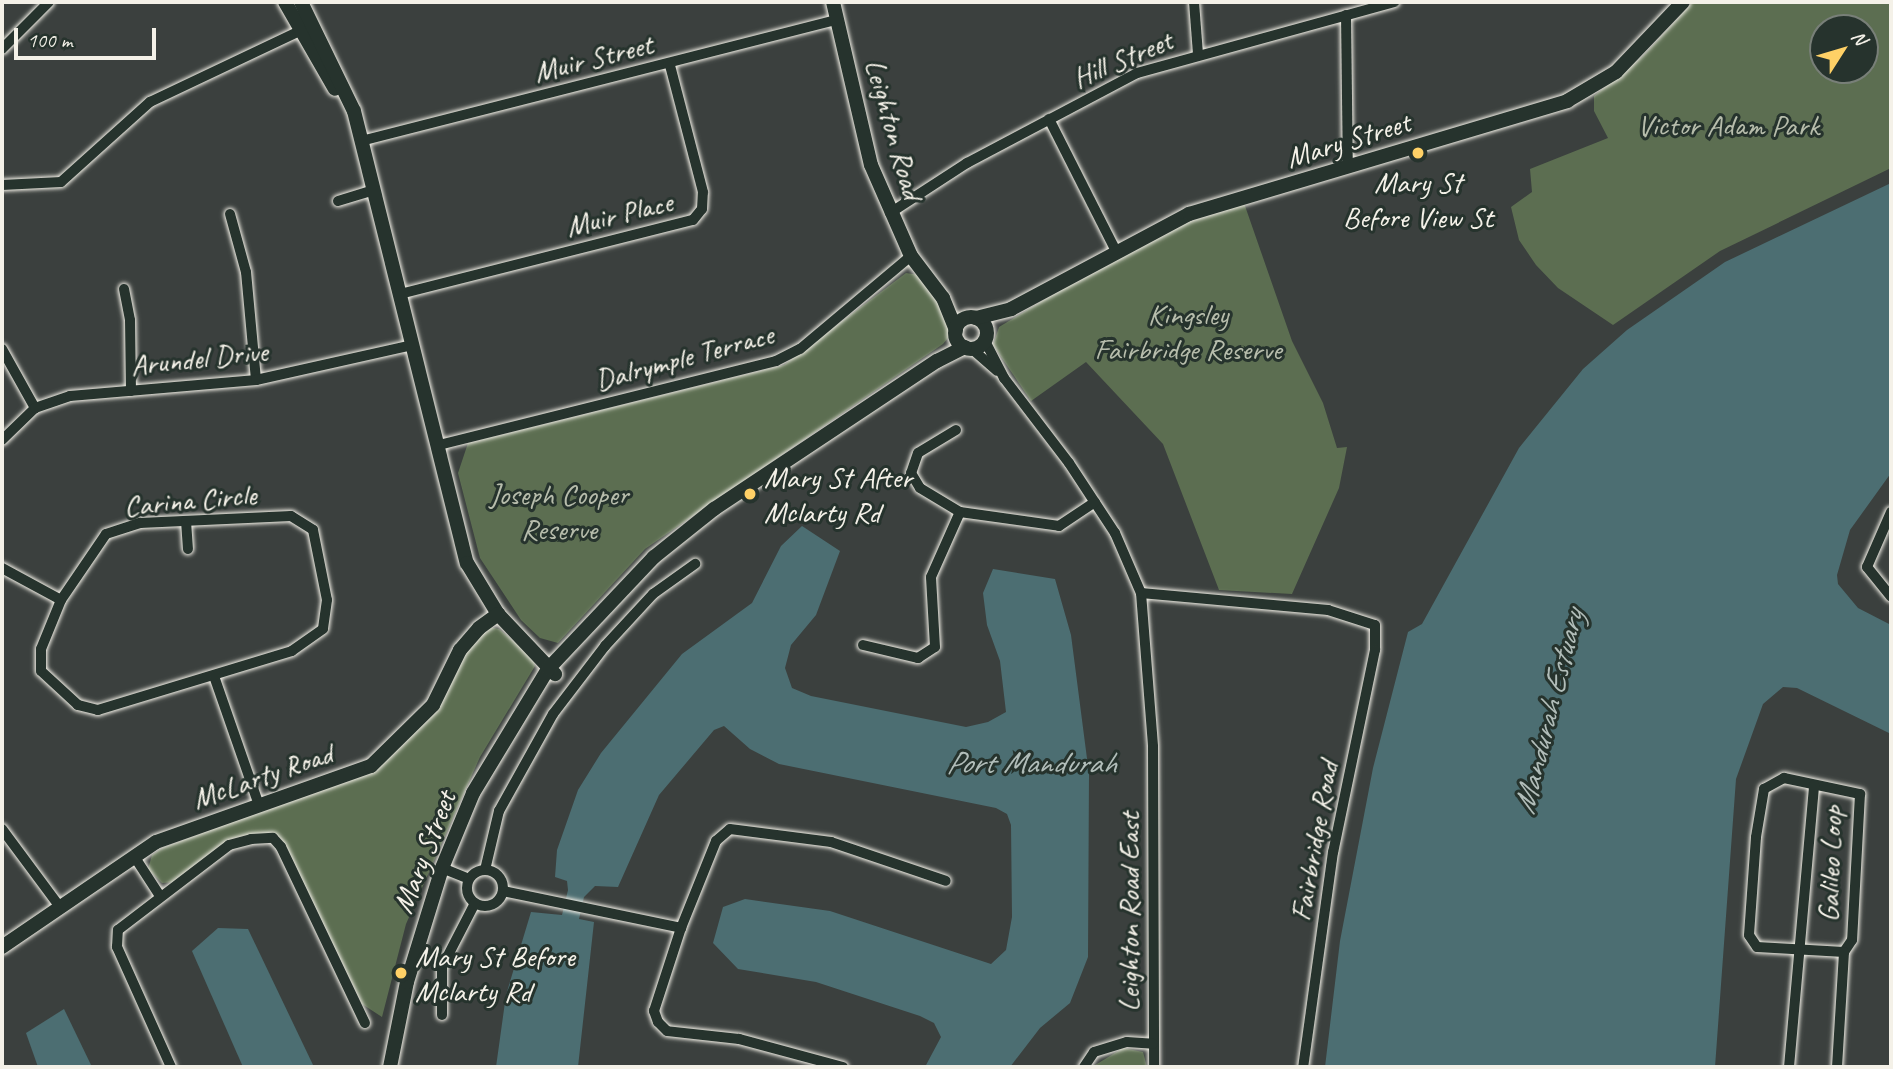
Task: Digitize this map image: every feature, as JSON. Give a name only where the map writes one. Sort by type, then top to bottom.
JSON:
[{"type":"street","points":[[2,49],[49,2]]},
{"type":"street","points":[[294,2],[354,111],[467,563],[498,614],[552,672]]},
{"type":"street","name":"Leighton Road","points":[[833,2],[871,165],[911,257],[943,298],[962,340]]},
{"type":"street","points":[[1194,2],[1198,54]]},
{"type":"street","name":"Hill Street","points":[[890,213],[967,163],[1138,72],[1394,2]]},
{"type":"street","name":"Mary Street","points":[[390,1067],[407,982],[442,868],[473,793],[524,708],[584,632],[654,557],[714,509],[937,361],[962,340],[973,318],[1011,309],[1189,214],[1348,168],[1580,94],[1632,59],[1683,2]]},
{"type":"street","points":[[1346,15],[1348,168]]},
{"type":"street","name":"Muir Street","points":[[361,141],[670,65],[836,20]]},
{"type":"street","points":[[2,185],[61,182],[150,102],[308,27]]},
{"type":"street","name":"Muir Place","points":[[400,294],[693,220],[702,209],[703,192],[670,65]]},
{"type":"street","points":[[1049,119],[1116,251]]},
{"type":"street","points":[[338,201],[374,190]]},
{"type":"street","points":[[230,214],[246,272],[256,380]]},
{"type":"street","name":"Dalrymple Terrace","points":[[439,445],[776,361],[800,348],[911,257]]},
{"type":"street","points":[[124,289],[130,320],[131,391]]},
{"type":"street","name":"Leighton Road","points":[[943,298],[973,318]]},
{"type":"street","name":"Mary Street","points":[[962,340],[986,338],[1011,309]]},
{"type":"street","points":[[973,318],[984,324],[986,338]]},
{"type":"street","name":"Leighton Road East","points":[[986,338],[1004,378]]},
{"type":"street","name":"Leighton Road East","points":[[962,340],[1004,378],[1095,502],[1141,593],[1153,747],[1153,1067]]},
{"type":"street","name":"Arundel Drive","points":[[2,440],[35,408],[70,396],[256,380],[413,345]]},
{"type":"street","points":[[2,349],[35,408]]},
{"type":"street","points":[[956,430],[918,453],[911,474],[920,488],[960,512],[1059,526],[1095,502]]},
{"type":"street","points":[[863,645],[918,658],[935,647],[931,577],[960,512]]},
{"type":"street","points":[[1891,512],[1867,567],[1891,597]]},
{"type":"street","name":"Carina Circle","points":[[291,516],[313,530],[327,600],[323,628],[292,651],[98,710],[78,705],[41,671],[41,649],[61,600],[106,534],[140,523],[291,516]]},
{"type":"street","points":[[186,521],[188,549]]},
{"type":"street","points":[[475,903],[467,888],[469,879],[485,870],[499,811],[553,714],[606,646],[653,594],[695,564]]},
{"type":"street","points":[[2,568],[61,600]]},
{"type":"street","name":"Fairbridge Road","points":[[1141,593],[1304,607],[1375,625],[1375,650],[1333,852],[1303,1067]]},
{"type":"street","name":"McLarty Road","points":[[2,947],[156,842],[371,766],[433,705],[460,650],[498,614]]},
{"type":"street","points":[[528,644],[562,660]]},
{"type":"street","points":[[214,676],[259,805]]},
{"type":"street","name":"Galileo Loop","points":[[1783,778],[1814,785],[1860,794],[1852,940],[1844,952],[1758,947],[1749,935],[1756,837],[1764,789],[1772,781],[1783,778]]},
{"type":"street","points":[[1789,1067],[1814,785]]},
{"type":"street","points":[[2,829],[60,907]]},
{"type":"street","points":[[843,1067],[739,1039],[667,1031],[654,1012],[681,928],[716,841],[730,829],[831,842],[946,881]]},
{"type":"street","points":[[171,1067],[117,947],[118,930],[229,845],[273,838],[294,869],[365,1023]]},
{"type":"street","points":[[134,856],[160,896]]},
{"type":"street","points":[[442,868],[469,879]]},
{"type":"street","points":[[475,903],[490,906],[503,891],[501,878],[485,870]]},
{"type":"street","points":[[503,891],[548,898],[681,928]]},
{"type":"street","points":[[442,1015],[442,967],[475,903]]},
{"type":"street","points":[[1837,1067],[1844,952]]},
{"type":"street","points":[[1084,1067],[1094,1052],[1127,1042],[1153,1044]]},
{"type":"green space","name":"Victor Adam Park","points":[[1693,2],[1891,2],[1891,168],[1720,251],[1613,325],[1558,288],[1536,265],[1519,240],[1511,207],[1532,192],[1530,169],[1608,138],[1594,111],[1594,96],[1642,57]]},
{"type":"green space","name":"Kingsley Fairbridge Reserve","points":[[1244,203],[1292,341],[1323,403],[1337,448],[1347,447],[1339,488],[1292,594],[1219,590],[1163,444],[1086,362],[1031,401],[993,345],[999,327],[1105,263],[1171,228]]},
{"type":"green space","name":"Joseph Cooper Reserve","points":[[906,273],[919,275],[949,314],[952,333],[943,344],[645,549],[558,643],[540,638],[521,620],[480,558],[458,473],[468,443],[784,365]]},
{"type":"green space","points":[[489,627],[499,629],[532,657],[535,666],[480,757],[406,924],[382,1017],[362,1004],[284,844],[230,840],[175,882],[162,883],[148,869],[152,855],[162,848],[373,770],[429,717],[478,634]]},
{"type":"green space","points":[[1123,1048],[1143,1052],[1147,1067],[1092,1067]]},
{"type":"water","name":"Mandurah Estuary","points":[[1891,183],[1891,473],[1850,530],[1837,575],[1838,584],[1858,608],[1891,625],[1891,734],[1797,688],[1783,687],[1763,704],[1736,779],[1715,1067],[1325,1067],[1340,941],[1373,768],[1408,632],[1422,624],[1519,448],[1583,369],[1627,330],[1725,262]]},
{"type":"water","name":"Port Mandurah","points":[[802,526],[840,551],[816,615],[791,645],[785,668],[792,688],[811,696],[966,727],[988,722],[1006,712],[1000,661],[987,625],[983,593],[993,569],[1055,579],[1071,635],[1089,774],[1088,957],[1070,1003],[1040,1028],[1010,1067],[925,1067],[941,1037],[934,1023],[816,982],[738,969],[713,943],[723,907],[745,899],[830,911],[991,964],[1006,950],[1012,917],[1011,825],[1007,814],[996,808],[779,764],[750,749],[724,726],[714,730],[659,795],[618,887],[595,886],[584,897],[579,919],[594,922],[578,1067],[496,1067],[506,995],[531,912],[562,915],[568,890],[567,881],[555,877],[557,850],[578,790],[601,753],[682,654],[752,603],[781,546]]},
{"type":"water","points":[[218,928],[248,929],[314,1067],[243,1067],[192,951]]},
{"type":"water","points":[[64,1009],[92,1067],[38,1067],[26,1033]]},
{"type":"place","name":"Mary St Before View St","points":[[1418,153]]},
{"type":"place","name":"Mary St After Mclarty Rd","points":[[750,494]]},
{"type":"place","name":"Mary St Before Mclarty Rd","points":[[401,973]]}]
